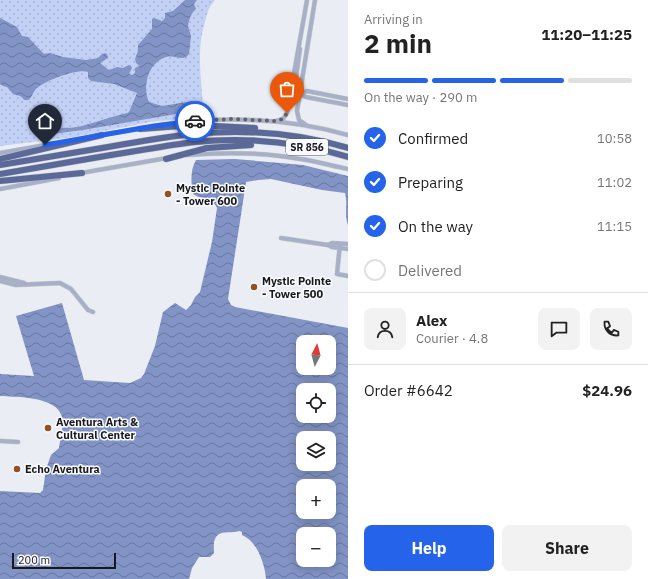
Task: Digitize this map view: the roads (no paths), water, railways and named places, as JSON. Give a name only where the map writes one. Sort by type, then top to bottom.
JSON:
[{"type":"highway","points":[[140,129],[194,125],[229,126],[256,129],[284,135]]},
{"type":"highway","name":"SR 856","points":[[0,165],[188,134],[238,132],[284,135],[348,148]]},
{"type":"highway","points":[[0,159],[102,135]]},
{"type":"highway","name":"SR 856","points":[[0,174],[186,143],[231,141],[276,143],[309,148],[348,157]]},
{"type":"highway","points":[[166,159],[188,152],[214,147],[276,143]]},
{"type":"highway","points":[[0,181],[82,173]]},
{"type":"street","points":[[270,121],[280,120],[285,117],[287,113],[307,0]]},
{"type":"street","points":[[312,127],[302,123],[297,117],[297,110],[315,0]]},
{"type":"street","points":[[301,31],[295,88],[296,92],[306,97],[348,105]]},
{"type":"street","points":[[289,100],[292,95],[307,91],[348,99]]},
{"type":"street","points":[[0,153],[198,120],[233,119],[270,121],[348,134]]},
{"type":"street","points":[[0,189],[166,159],[213,154],[262,154],[303,159],[348,169]]},
{"type":"street","points":[[281,238],[340,246],[348,249]]},
{"type":"street","points":[[340,246],[348,244]]},
{"type":"street","points":[[340,246],[337,274],[348,276]]},
{"type":"street","points":[[0,277],[28,284]]},
{"type":"street","points":[[0,281],[16,285],[56,282],[64,284],[74,292],[88,310],[93,312]]},
{"type":"street","points":[[1,441],[18,442]]},
{"type":"water","points":[[185,0],[197,0],[194,4],[196,9],[190,17],[188,26],[191,36],[189,54],[184,58],[169,56],[155,64],[148,76],[146,89],[149,102],[162,106],[193,101],[195,112],[37,136],[44,130],[78,127],[127,113],[129,112],[137,93],[114,84],[91,81],[88,78],[88,72],[83,71],[61,76],[39,86],[28,100],[13,94],[7,87],[0,84],[0,18],[17,27],[22,36],[28,37],[45,54],[50,53],[63,57],[86,60],[98,58],[105,53],[107,54],[108,58],[100,63],[109,70],[117,67],[123,68],[129,65],[132,68],[129,74],[132,75],[135,73],[135,68],[140,66],[136,63],[135,59],[138,51],[138,45],[152,29],[152,19],[154,18],[162,21],[165,18],[165,13],[173,11]]},
{"type":"water","points":[[235,159],[303,165],[348,176],[348,225],[346,217],[345,193],[322,190],[271,179],[246,182],[228,299],[231,305],[235,307],[348,328],[348,579],[266,579],[262,560],[256,548],[252,542],[242,535],[242,532],[239,531],[219,534],[214,542],[214,553],[210,557],[199,557],[192,568],[189,579],[0,579],[0,491],[40,493],[43,490],[46,469],[51,455],[59,448],[63,424],[59,410],[44,401],[0,396],[0,374],[34,376],[16,316],[62,303],[84,380],[130,383],[141,378],[155,346],[163,312],[175,303],[186,310],[200,292],[212,242],[217,208],[210,200],[193,194],[192,177],[196,160]]},
{"type":"place","name":"Mystic Pointe - Tower 600","points":[[168,194]]},
{"type":"place","name":"Mystic Pointe - Tower 500","points":[[254,287]]},
{"type":"place","name":"Aventura Arts & Cultural Center","points":[[48,428]]},
{"type":"place","name":"Echo Aventura","points":[[17,469]]}]
